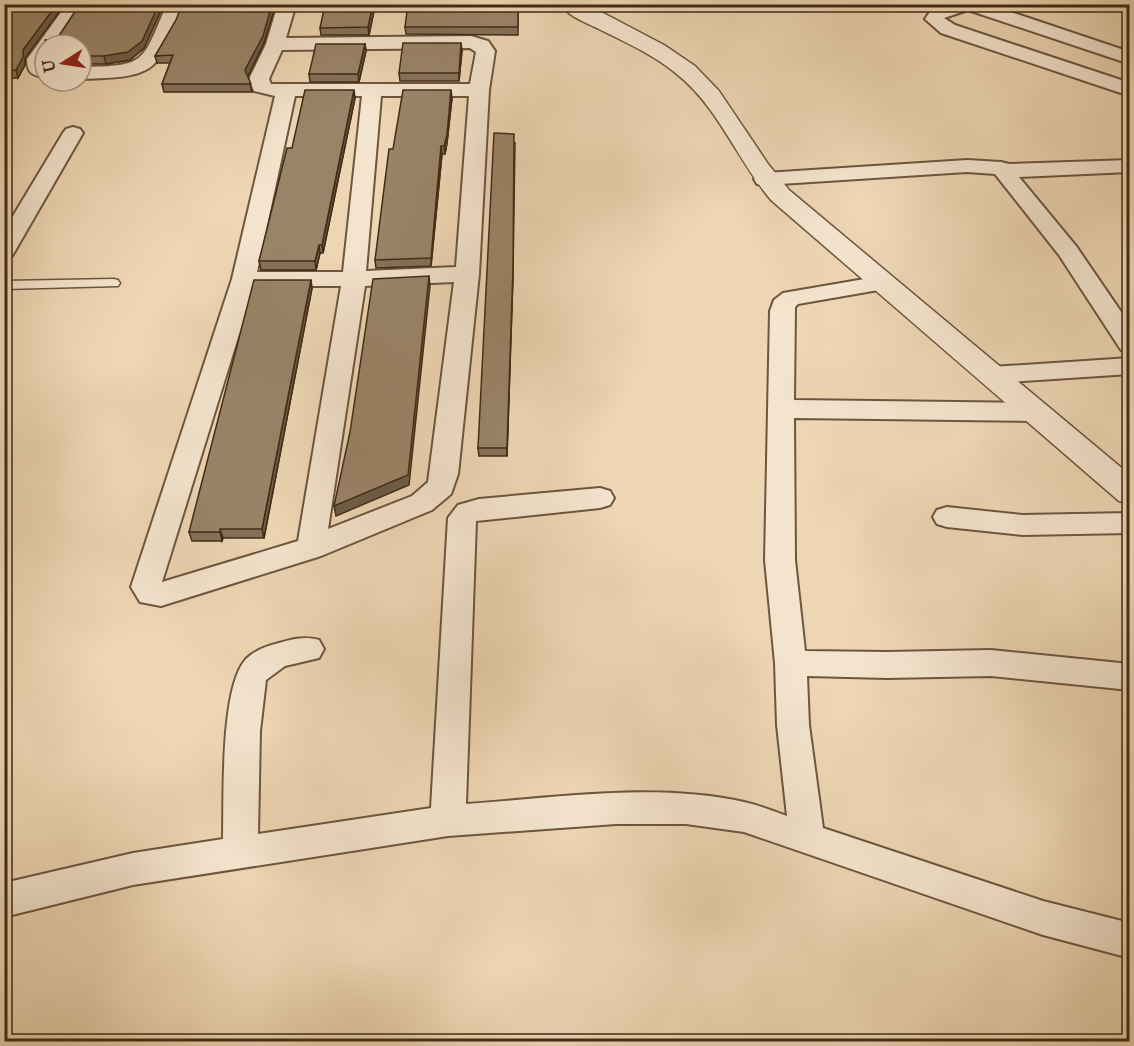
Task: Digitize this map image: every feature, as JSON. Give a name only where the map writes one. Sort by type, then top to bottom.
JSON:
[{"type":"street","points":[[56,33],[77,4]]},
{"type":"street","points":[[93,73],[123,72],[136,68],[150,59],[176,4]]},
{"type":"street","points":[[287,4],[275,44],[259,79],[261,87],[286,91],[479,90]]},
{"type":"street","points":[[570,4],[678,64],[699,82],[765,178],[780,195],[1129,491]]},
{"type":"street","points":[[1130,58],[976,5],[968,4],[938,13],[934,19],[948,29],[1130,90]]},
{"type":"street","points":[[275,44],[471,42],[481,45],[486,51],[479,90],[467,274],[441,487],[422,503],[311,548],[161,594],[151,594],[147,587],[244,279],[286,91]]},
{"type":"street","points":[[311,548],[354,279],[372,90]]},
{"type":"street","points":[[4,252],[73,134]]},
{"type":"street","points":[[765,178],[967,166],[995,166],[1006,171],[1130,166]]},
{"type":"street","points":[[1006,171],[1068,251],[1130,344]]},
{"type":"street","points":[[244,279],[354,279],[467,274]]},
{"type":"street","points":[[807,838],[793,725],[791,663],[780,560],[783,305],[791,298],[882,283]]},
{"type":"street","points":[[991,375],[1130,366]]},
{"type":"street","points":[[781,409],[1035,412]]},
{"type":"street","points":[[448,821],[462,519],[468,512],[479,509],[600,498]]},
{"type":"street","points":[[947,517],[1022,525],[1130,523]]},
{"type":"street","points":[[240,853],[246,708],[251,676],[264,662],[282,654],[308,649]]},
{"type":"street","points":[[791,663],[887,665],[991,663],[1130,677]]},
{"type":"street","points":[[4,900],[133,869],[448,821],[616,809],[686,809],[744,817],[1043,918],[1130,941]]},
{"type":"lane","points":[[4,285],[114,283]]},
{"type":"building","points":[[4,4],[57,4],[36,33],[33,33],[23,50],[23,57],[16,70],[4,70]]},
{"type":"building","points":[[80,4],[159,4],[142,41],[128,52],[93,56],[93,33],[61,33]]},
{"type":"building","points":[[182,4],[272,4],[263,36],[245,70],[251,84],[162,84],[173,55],[155,56],[176,20]]},
{"type":"building","points":[[325,4],[373,4],[368,27],[320,28]]},
{"type":"building","points":[[408,4],[518,4],[518,27],[405,27]]},
{"type":"building","points":[[403,43],[461,43],[459,73],[399,73]]},
{"type":"building","points":[[316,44],[365,44],[358,74],[309,74]]},
{"type":"building","points":[[305,90],[354,90],[322,245],[319,245],[315,261],[259,261],[287,148],[292,148]]},
{"type":"building","points":[[403,90],[451,90],[447,135],[444,146],[441,146],[431,258],[375,260],[389,149],[393,149]]},
{"type":"building","points":[[494,133],[514,134],[513,267],[507,448],[478,448]]},
{"type":"building","points":[[429,276],[408,475],[334,506],[350,432],[373,279]]},
{"type":"building","points":[[254,280],[311,280],[262,529],[189,532]]}]
